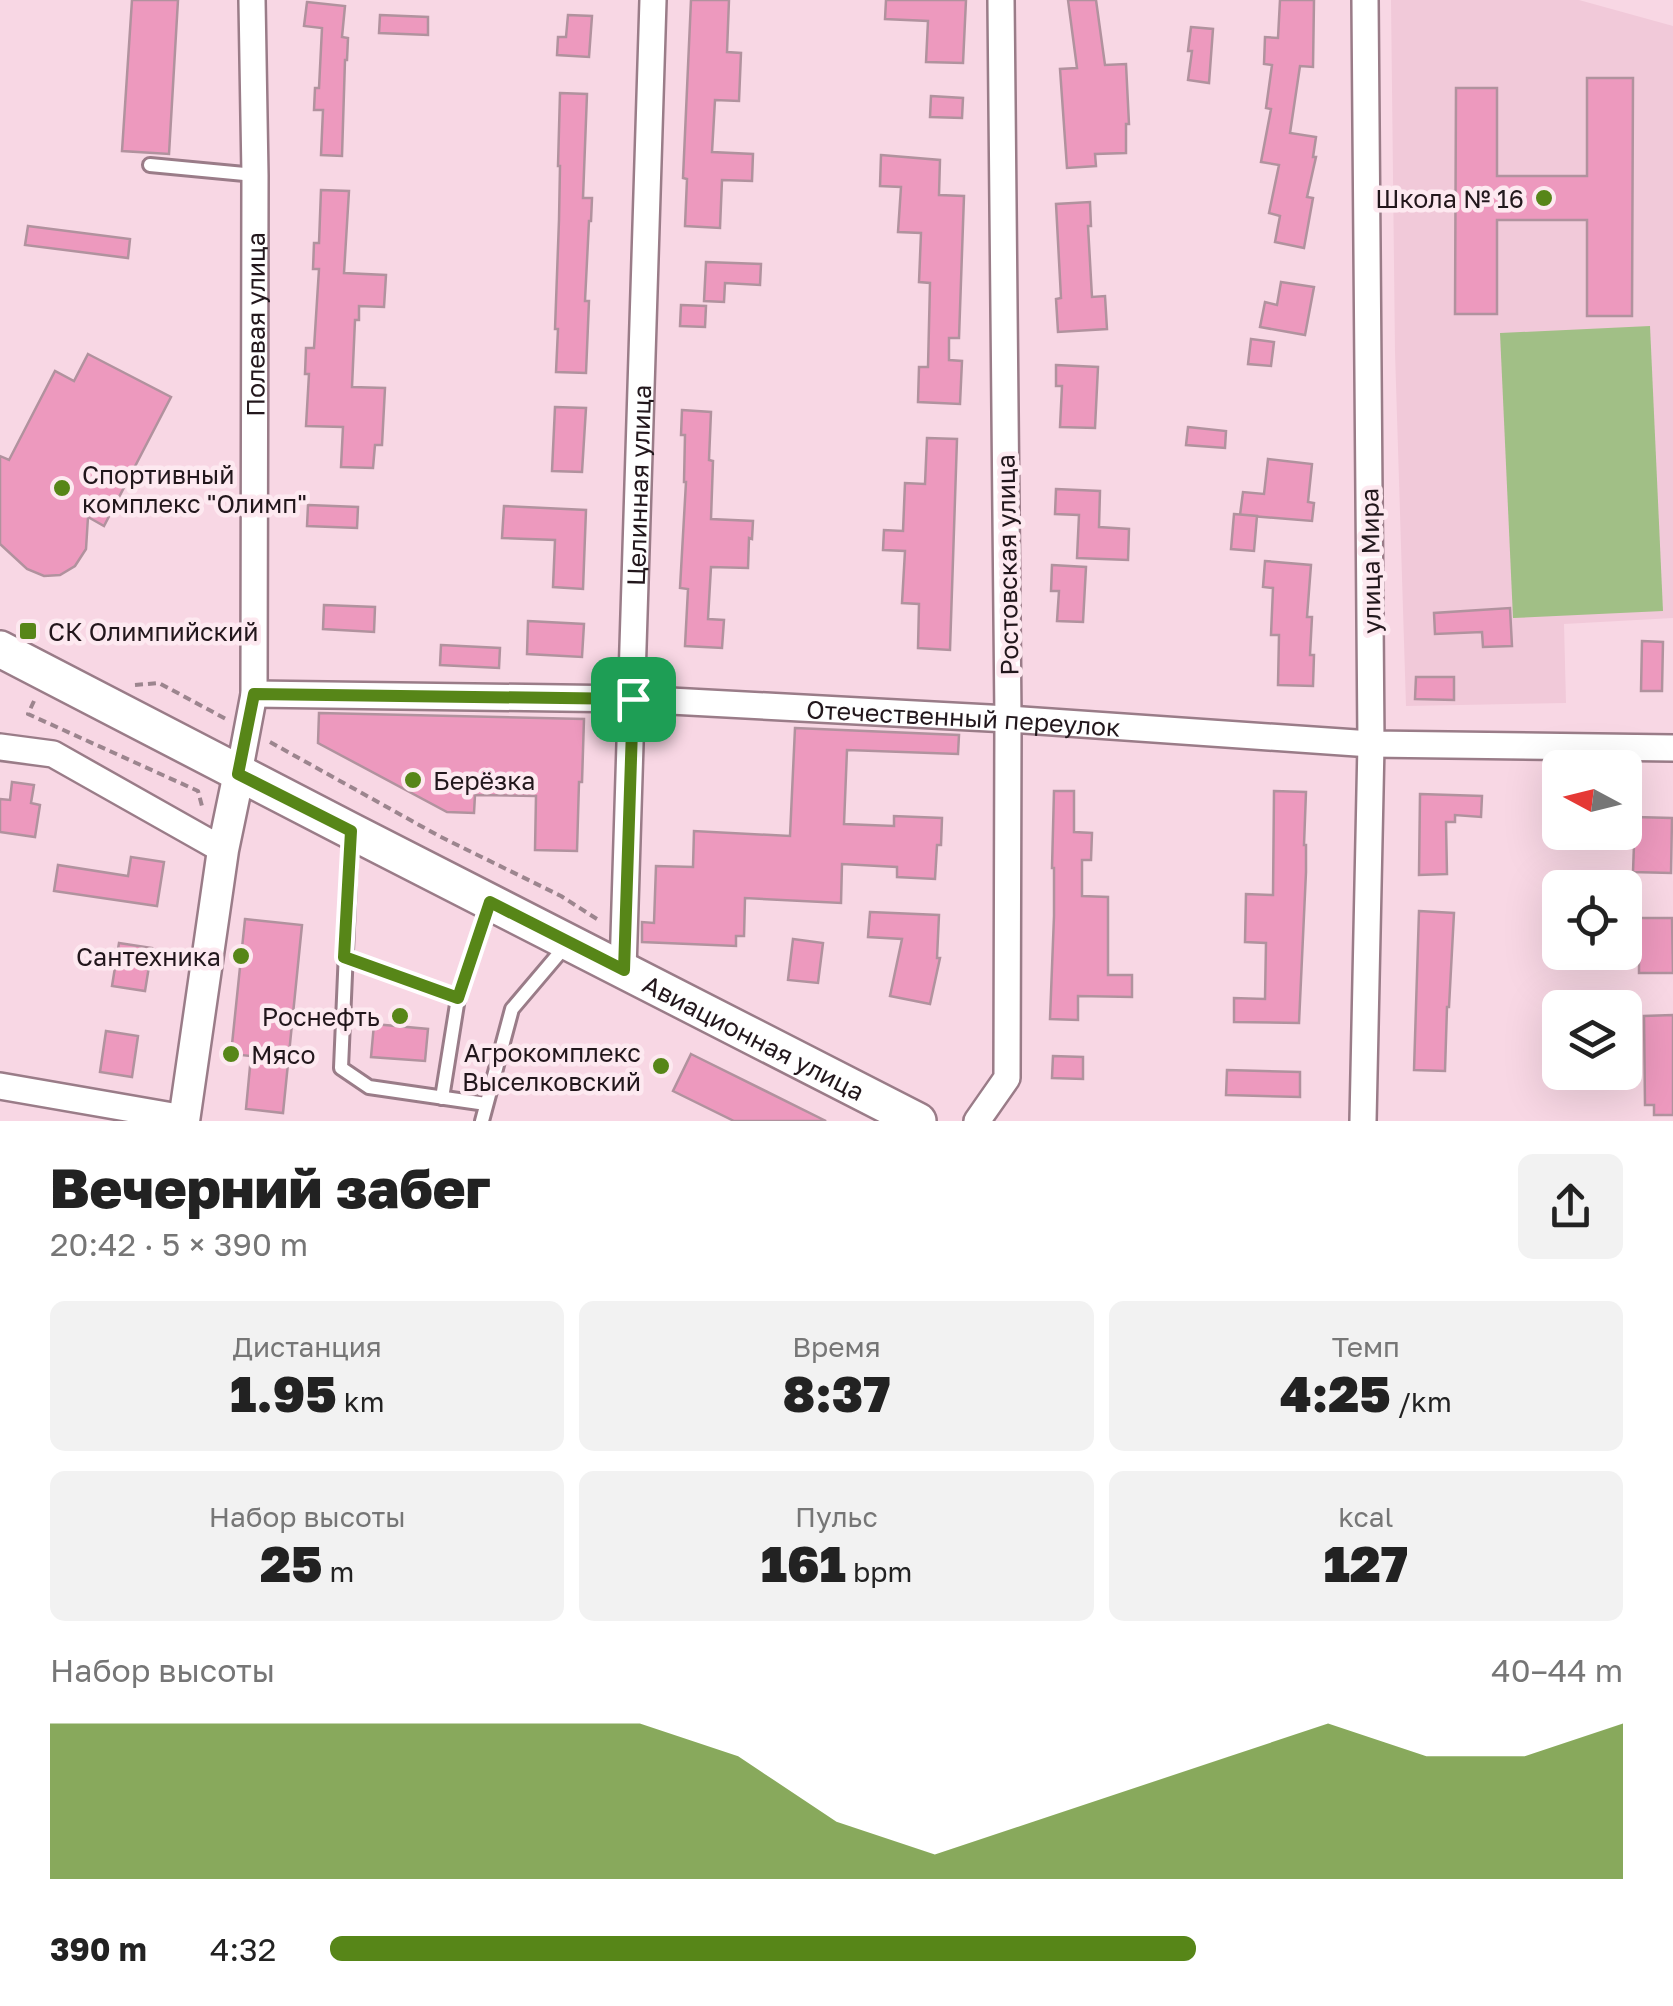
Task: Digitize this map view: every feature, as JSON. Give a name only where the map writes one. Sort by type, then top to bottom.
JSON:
[{"type":"main road","name":"Авиационная улица","points":[[0,649],[568,942],[624,954],[918,1121]]},
{"type":"street","name":"Полевая улица","points":[[184,1120],[215,846],[238,774],[254,694],[252,0]]},
{"type":"street","name":"Целинная улица","points":[[624,954],[653,0]]},
{"type":"street","name":"Ростовская улица","points":[[977,1121],[1007,1078],[1001,0]]},
{"type":"street","name":"улица Мира","points":[[1363,1121],[1371,744],[1364,0]]},
{"type":"street","name":"Отечественный переулок","points":[[254,694],[633,699],[1371,744],[1673,748]]},
{"type":"street","points":[[0,747],[53,754],[215,846]]},
{"type":"street","points":[[0,1086],[184,1120]]},
{"type":"lane","points":[[150,165],[255,175]]},
{"type":"lane","points":[[351,831],[341,1068],[369,1087],[486,1104]]},
{"type":"lane","points":[[442,1098],[458,998],[490,902]]},
{"type":"lane","points":[[482,1121],[512,1009],[568,942]]},
{"type":"lane","points":[[344,957],[458,998]]},
{"type":"path","points":[[49,675],[28,714],[198,790],[215,846]]},
{"type":"path","points":[[124,686],[159,683],[439,836],[562,896],[624,954]]},
{"type":"shaded area","points":[[1391,0],[1579,0],[1673,26],[1673,618],[1564,624],[1566,703],[1406,706],[1395,352]]},
{"type":"green space","points":[[1650,326],[1663,611],[1513,618],[1500,333]]},
{"type":"building","points":[[132,0],[178,0],[169,154],[122,151]]},
{"type":"building","points":[[691,0],[729,0],[727,52],[741,53],[739,101],[715,100],[712,152],[753,154],[752,181],[722,180],[720,228],[685,226],[687,179],[683,178]]},
{"type":"building","points":[[886,0],[966,0],[963,63],[926,62],[928,21],[885,19]]},
{"type":"building","points":[[1068,0],[1096,0],[1105,65],[1126,64],[1126,153],[1095,154],[1096,166],[1067,168],[1060,69],[1077,68]]},
{"type":"building","points":[[1280,0],[1314,0],[1313,67],[1300,66],[1290,133],[1316,137],[1307,197],[1313,198],[1304,248],[1275,242],[1280,216],[1269,213],[1279,165],[1261,162],[1271,109],[1266,108],[1272,65],[1264,64],[1265,37],[1278,38]]},
{"type":"building","points":[[307,2],[345,6],[342,37],[348,38],[342,156],[321,155],[323,110],[314,110],[322,28],[304,26]]},
{"type":"building","points":[[380,15],[428,17],[428,35],[379,33]]},
{"type":"building","points":[[568,15],[592,16],[589,57],[557,55],[558,37],[566,37]]},
{"type":"building","points":[[1191,27],[1213,29],[1209,83],[1188,80]]},
{"type":"building","name":"Школа № 16","points":[[1587,78],[1633,78],[1632,316],[1587,316],[1587,220],[1497,220],[1497,314],[1455,314],[1456,88],[1497,88],[1497,176],[1587,176]]},
{"type":"building","points":[[560,93],[587,94],[583,198],[592,198],[585,301],[589,301],[586,373],[556,372]]},
{"type":"building","points":[[931,96],[963,98],[962,118],[930,117]]},
{"type":"building","points":[[881,155],[940,160],[939,195],[964,196],[959,338],[949,338],[949,360],[962,361],[960,404],[918,402],[919,367],[928,367],[930,283],[919,282],[921,233],[898,232],[901,187],[880,186]]},
{"type":"building","points":[[321,190],[349,191],[344,273],[386,275],[384,307],[359,306],[359,320],[355,320],[352,387],[385,388],[382,445],[375,445],[373,468],[341,467],[343,427],[306,426],[306,348],[314,348],[319,269],[313,269],[314,243],[319,243]]},
{"type":"building","points":[[1090,202],[1092,297],[1105,296],[1107,329],[1058,332],[1056,299],[1061,298],[1056,204]]},
{"type":"building","points":[[28,226],[130,239],[128,258],[25,245]]},
{"type":"building","points":[[706,262],[761,264],[760,285],[725,283],[724,302],[704,301]]},
{"type":"building","points":[[1281,282],[1314,287],[1305,335],[1260,327],[1265,302],[1277,305]]},
{"type":"building","points":[[681,305],[706,306],[705,327],[680,326]]},
{"type":"building","points":[[1251,339],[1274,342],[1271,366],[1248,364]]},
{"type":"building","name":"Спортивный комплекс \"Олимп\"","points":[[88,354],[171,397],[104,526],[88,517],[86,549],[75,566],[60,575],[44,576],[27,569],[0,544],[0,456],[9,460],[55,371],[74,381]]},
{"type":"building","points":[[1056,365],[1098,367],[1095,428],[1060,427],[1062,386],[1056,386]]},
{"type":"building","points":[[555,407],[586,408],[582,472],[552,471]]},
{"type":"building","points":[[682,410],[711,412],[711,519],[753,521],[748,568],[711,567],[708,619],[724,620],[722,648],[685,646],[688,589],[680,588],[686,482]]},
{"type":"building","points":[[1188,427],[1226,431],[1225,448],[1186,445]]},
{"type":"building","points":[[927,438],[957,439],[950,650],[918,648],[919,604],[902,603],[905,551],[883,550],[884,530],[903,531],[905,483],[925,484]]},
{"type":"building","points":[[1268,459],[1312,464],[1308,502],[1314,503],[1312,521],[1240,515],[1243,492],[1264,494]]},
{"type":"building","points":[[1056,489],[1100,491],[1099,527],[1129,529],[1128,560],[1077,558],[1079,515],[1055,514]]},
{"type":"building","points":[[308,505],[358,507],[357,528],[307,526]]},
{"type":"building","points":[[504,506],[586,510],[583,589],[553,587],[555,540],[502,538]]},
{"type":"building","points":[[1234,514],[1257,516],[1254,551],[1231,549]]},
{"type":"building","points":[[1265,561],[1311,565],[1307,617],[1312,617],[1313,686],[1278,685],[1279,635],[1271,635],[1273,588],[1263,587]]},
{"type":"building","points":[[1052,565],[1086,567],[1083,622],[1057,621],[1059,591],[1051,591]]},
{"type":"building","points":[[324,605],[375,607],[374,632],[323,629]]},
{"type":"building","points":[[1510,608],[1512,646],[1483,647],[1482,632],[1435,634],[1434,613]]},
{"type":"building","points":[[528,621],[584,624],[582,657],[527,654]]},
{"type":"building","points":[[1642,641],[1663,642],[1662,691],[1641,691]]},
{"type":"building","points":[[441,645],[500,648],[499,668],[440,665]]},
{"type":"building","points":[[1416,677],[1454,677],[1454,700],[1415,699]]},
{"type":"building","points":[[319,713],[584,719],[577,851],[535,850],[536,796],[475,795],[474,813],[447,812],[318,743]]},
{"type":"building","points":[[795,728],[959,735],[958,754],[847,750],[844,824],[894,826],[894,816],[942,818],[935,879],[897,877],[897,867],[842,864],[841,903],[745,898],[744,936],[736,936],[736,946],[642,942],[642,922],[654,923],[656,866],[693,867],[694,831],[790,836]]},
{"type":"building","points":[[12,782],[34,785],[31,803],[40,805],[35,837],[0,832],[0,799],[10,800]]},
{"type":"building","points":[[1054,791],[1074,791],[1074,832],[1092,833],[1091,860],[1082,860],[1082,896],[1108,897],[1108,975],[1132,975],[1132,997],[1078,996],[1078,1020],[1050,1019]]},
{"type":"building","points":[[1274,791],[1306,792],[1299,1023],[1234,1022],[1234,998],[1265,999],[1266,943],[1245,942],[1246,894],[1273,895]]},
{"type":"building","points":[[1420,794],[1482,796],[1481,817],[1455,815],[1455,822],[1446,822],[1447,874],[1419,875]]},
{"type":"building","points":[[1642,817],[1672,818],[1671,873],[1633,870],[1634,850],[1642,850]]},
{"type":"building","points":[[131,857],[164,862],[157,906],[54,891],[58,865],[128,876]]},
{"type":"building","points":[[1419,911],[1454,913],[1445,1071],[1414,1070]]},
{"type":"building","points":[[870,912],[939,915],[940,958],[930,1004],[890,996],[902,939],[868,937]]},
{"type":"building","points":[[1642,918],[1672,918],[1673,973],[1639,973]]},
{"type":"building","points":[[245,919],[302,925],[283,1113],[246,1109],[251,1056],[231,1054]]},
{"type":"building","points":[[793,939],[823,943],[818,983],[788,980]]},
{"type":"building","points":[[119,943],[152,948],[145,991],[112,986]]},
{"type":"building","points":[[1673,1015],[1673,1115],[1654,1115],[1654,1105],[1645,1105],[1644,1016]]},
{"type":"building","points":[[374,1024],[428,1029],[425,1061],[371,1057]]},
{"type":"building","points":[[106,1031],[138,1036],[132,1077],[100,1072]]},
{"type":"building","points":[[691,1054],[826,1121],[734,1121],[673,1091]]},
{"type":"building","points":[[1053,1056],[1083,1057],[1083,1079],[1052,1078]]},
{"type":"building","points":[[1227,1070],[1300,1072],[1300,1097],[1226,1095]]},
{"type":"place","name":"Школа № 16","points":[[1544,198]]},
{"type":"place","name":"Спортивный комплекс \"Олимп\"","points":[[62,488]]},
{"type":"place","name":"СК Олимпийский","points":[[28,631]]},
{"type":"place","name":"Берёзка","points":[[413,780]]},
{"type":"place","name":"Сантехника","points":[[241,956]]},
{"type":"place","name":"Роснефть","points":[[400,1016]]},
{"type":"place","name":"Мясо","points":[[231,1054]]},
{"type":"place","name":"Агрокомплекс Выселковский","points":[[661,1066]]},
{"type":"route","points":[[254,694],[633,699],[624,970],[490,902],[458,998],[344,957],[351,831],[238,774],[254,694]]}]
